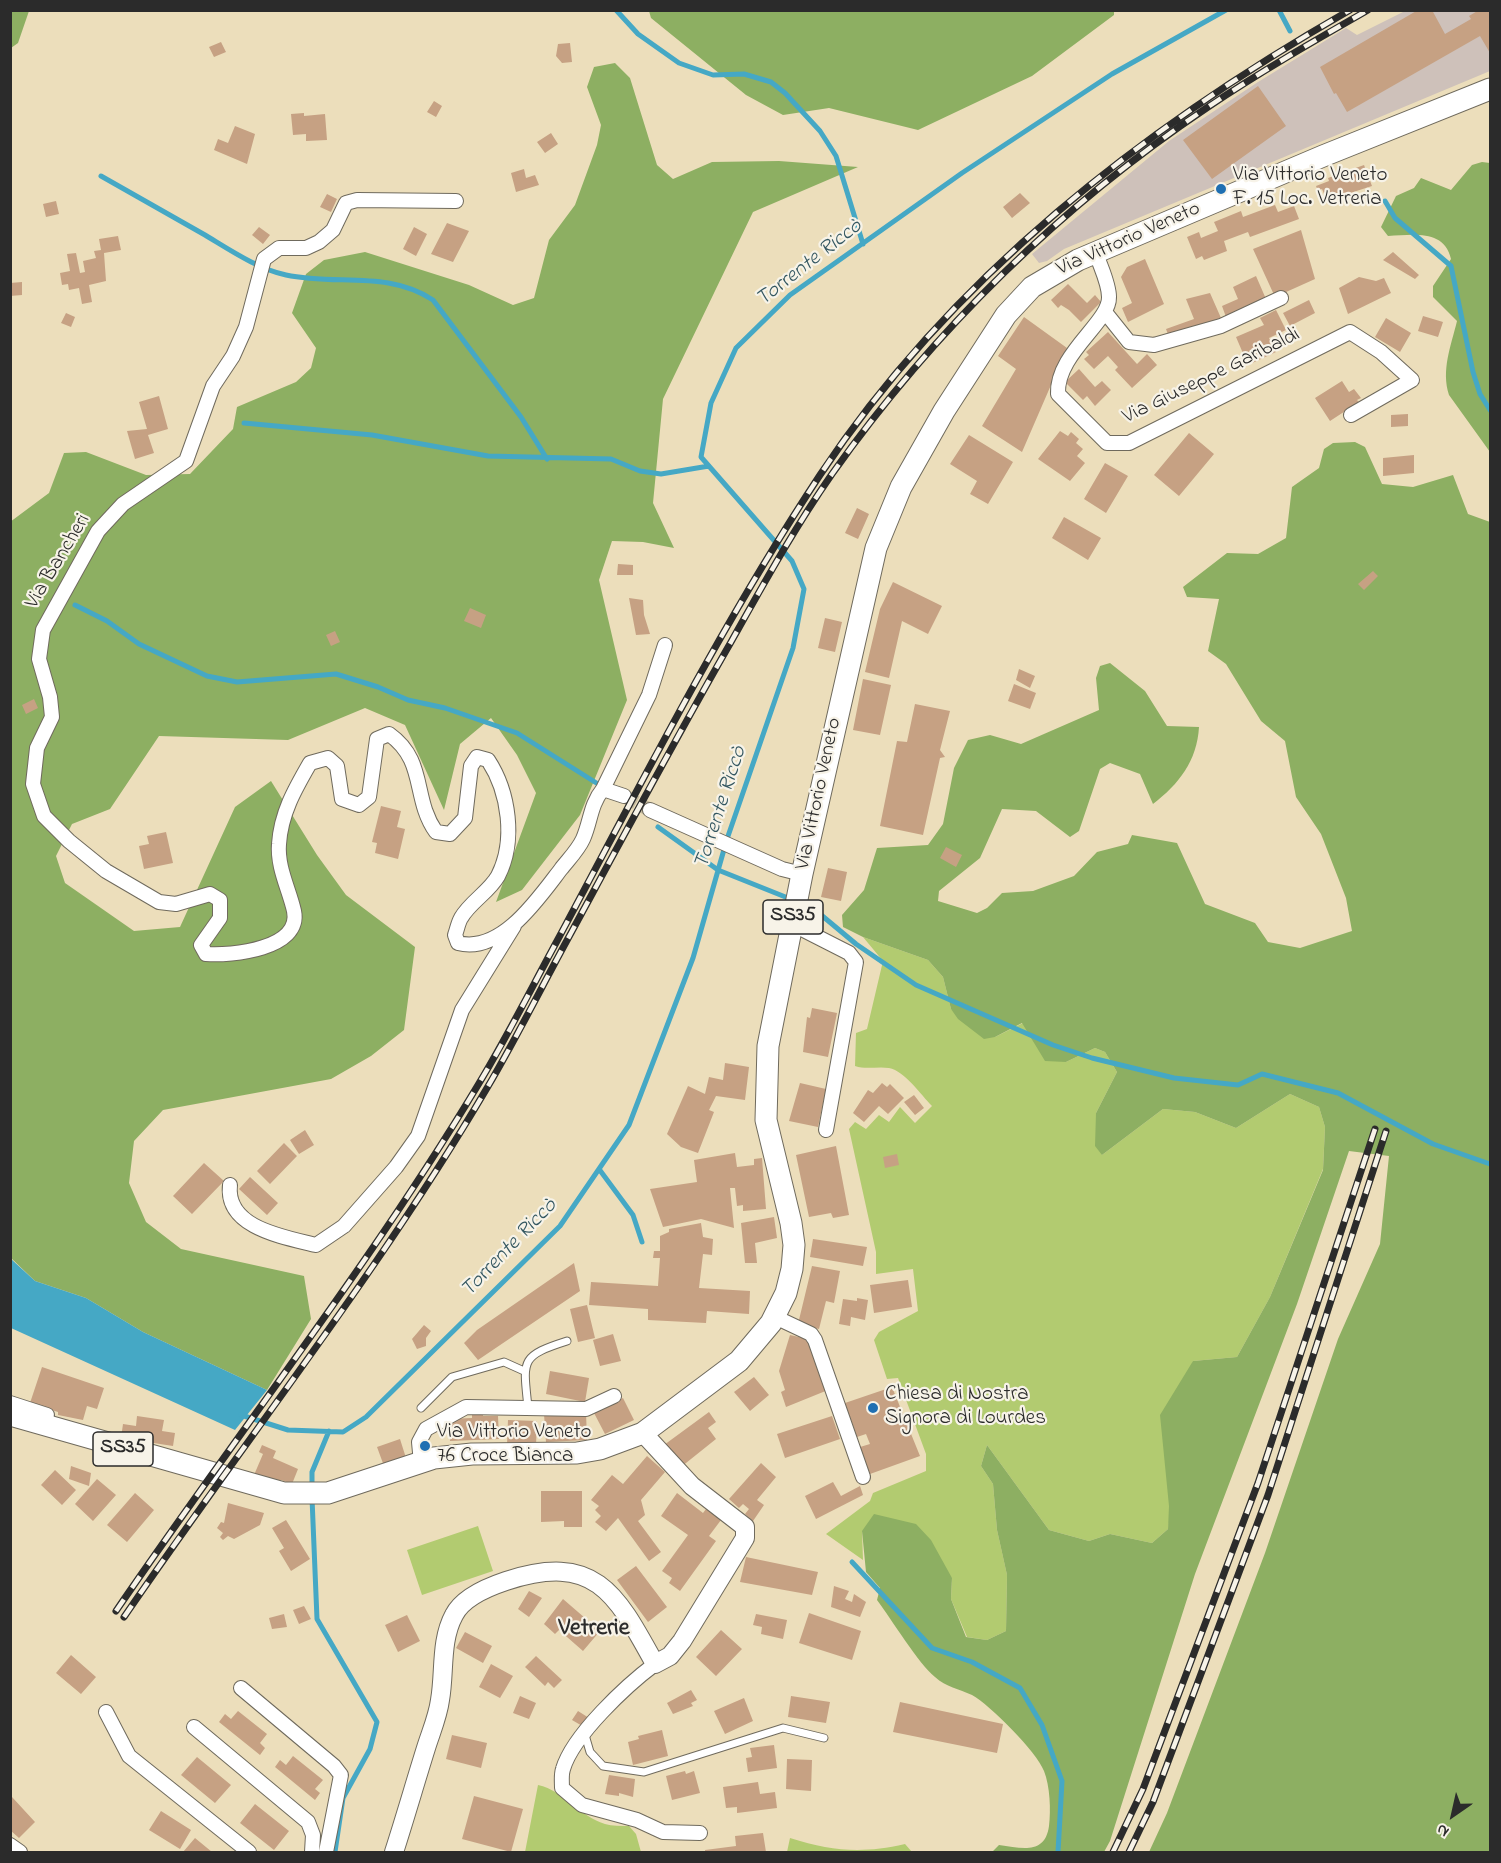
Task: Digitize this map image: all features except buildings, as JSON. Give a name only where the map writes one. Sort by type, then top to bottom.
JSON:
[{"type":"main road","name":"Via Vittorio Veneto","points":[[104,1443],[284,1493],[310,1495],[328,1493],[420,1463],[472,1454],[577,1453],[600,1449],[643,1433],[739,1361],[757,1343],[775,1317],[786,1293],[794,1245],[766,1120],[765,1071],[792,924],[792,872],[876,548],[897,496],[944,411],[1012,308],[1032,287],[1048,277],[1096,253],[1323,156],[1491,89]]},
{"type":"main road","name":"SS35","points":[[10,1415],[104,1443]]},
{"type":"street","name":"Via Bancheri","points":[[456,201],[357,200],[346,203],[333,230],[319,242],[306,248],[279,248],[264,259],[246,327],[232,356],[213,386],[186,461],[123,504],[98,531],[43,630],[39,659],[50,697],[52,717],[37,748],[33,784],[44,816],[69,842],[106,871],[159,902],[176,904],[210,894],[220,900],[220,918],[201,945],[207,954],[228,956],[274,945],[289,930],[295,913],[284,884],[279,845],[287,804],[310,764],[328,758],[336,766],[342,799],[359,805],[369,797],[377,739],[388,734],[398,740],[415,765],[425,817],[436,832],[450,834],[465,818],[471,766],[477,757],[488,760],[496,773],[506,812],[509,842],[497,876],[461,917],[455,935],[458,943],[468,946],[488,940],[516,924],[583,841],[594,801],[603,789],[649,695],[664,645]]},
{"type":"street","points":[[1096,253],[1110,298],[1105,312]]},
{"type":"street","name":"Via Giuseppe Garibaldi","points":[[1281,298],[1221,326],[1154,345],[1129,342],[1105,312],[1066,363],[1058,384],[1058,394],[1107,443],[1129,443],[1350,332],[1381,352],[1412,380],[1351,415]]},
{"type":"street","points":[[603,789],[624,796]]},
{"type":"street","points":[[650,810],[792,872]]},
{"type":"street","points":[[230,1185],[229,1195],[237,1213],[249,1223],[274,1235],[316,1245],[344,1226],[396,1167],[418,1136],[462,1010],[516,924]]},
{"type":"street","points":[[792,924],[849,953],[856,962],[826,1130]]},
{"type":"street","points":[[775,1317],[813,1336],[863,1477]]},
{"type":"street","points":[[420,1463],[419,1442],[434,1423],[466,1407],[586,1409],[614,1396]]},
{"type":"street","points":[[10,1403],[76,1425],[104,1443]]},
{"type":"street","points":[[643,1433],[692,1486],[745,1527],[744,1538],[682,1641],[670,1656],[628,1684],[573,1750],[563,1770],[562,1788],[582,1805],[637,1820],[663,1832],[700,1833]]},
{"type":"street","points":[[394,1852],[440,1701],[448,1628],[455,1613],[466,1601],[492,1586],[553,1569],[582,1575],[607,1588],[623,1609],[655,1664]]},
{"type":"street","points":[[241,1688],[334,1766],[341,1775],[326,1852]]},
{"type":"street","points":[[106,1712],[129,1756],[249,1852]]},
{"type":"street","points":[[194,1727],[308,1822],[314,1834],[312,1852]]},
{"type":"street","points":[[10,1845],[20,1852]]},
{"type":"lane","points":[[528,1407],[524,1371],[529,1358],[536,1351],[567,1341]]},
{"type":"lane","points":[[421,1408],[452,1377],[504,1362],[524,1371]]},
{"type":"lane","points":[[585,1735],[590,1752],[603,1766],[644,1772],[783,1728],[824,1738]]},
{"type":"shaded area","points":[[1405,11],[1490,11],[1490,71],[1064,249],[1047,261],[1039,263],[1032,254],[1169,141],[1258,82],[1346,28],[1357,35]]},
{"type":"green space","points":[[11,10],[29,11],[18,43],[11,48]]},
{"type":"green space","points":[[649,11],[1114,11],[1114,15],[1032,76],[918,130],[829,108],[783,115],[746,95],[651,18]]},
{"type":"green space","points":[[615,63],[630,78],[657,165],[673,179],[712,162],[779,161],[858,167],[753,212],[663,399],[653,503],[674,548],[643,542],[612,541],[599,580],[627,700],[580,815],[522,890],[496,902],[536,793],[517,755],[491,718],[460,744],[444,810],[405,725],[365,708],[288,740],[159,736],[110,809],[72,824],[56,856],[65,883],[134,931],[180,927],[235,807],[271,781],[317,855],[346,895],[415,947],[404,1030],[371,1056],[331,1079],[163,1110],[134,1141],[129,1183],[146,1222],[181,1249],[304,1276],[311,1319],[267,1390],[143,1332],[86,1298],[35,1281],[11,1258],[10,522],[49,493],[64,453],[86,452],[146,475],[190,474],[233,429],[237,407],[296,382],[311,368],[316,348],[292,313],[306,274],[324,260],[365,252],[469,285],[513,305],[534,298],[549,240],[575,205],[597,145],[601,125],[587,87],[594,67]]},
{"type":"green space","points":[[1482,162],[1490,163],[1490,452],[1449,395],[1447,386],[1446,367],[1457,321],[1433,297],[1433,286],[1451,259],[1447,249],[1435,238],[1417,235],[1388,236],[1381,227],[1396,196],[1414,188],[1421,178],[1451,190],[1472,165]]},
{"type":"green space","points":[[1355,442],[1365,447],[1382,484],[1413,487],[1453,475],[1468,514],[1490,522],[1490,1852],[1149,1852],[1167,1813],[1265,1553],[1338,1339],[1380,1244],[1389,1156],[1349,1151],[1297,1304],[1195,1574],[1110,1841],[1104,1852],[992,1852],[999,1845],[1031,1848],[1043,1842],[1047,1835],[1050,1813],[1049,1791],[1044,1771],[1023,1741],[1001,1718],[972,1695],[939,1680],[913,1652],[877,1600],[880,1588],[866,1572],[862,1531],[874,1514],[916,1524],[931,1540],[952,1578],[951,1599],[966,1637],[987,1640],[1006,1631],[1007,1575],[997,1530],[993,1484],[981,1466],[987,1445],[1049,1530],[1089,1541],[1110,1534],[1152,1543],[1168,1529],[1169,1506],[1160,1415],[1193,1361],[1237,1357],[1270,1297],[1323,1170],[1325,1127],[1319,1107],[1290,1094],[1236,1128],[1195,1112],[1163,1109],[1102,1155],[1095,1146],[1096,1113],[1117,1072],[1105,1052],[1095,1048],[1066,1062],[1045,1061],[1022,1023],[995,1037],[984,1039],[958,1019],[951,1009],[943,977],[928,960],[863,937],[843,927],[842,915],[864,890],[877,848],[928,845],[943,824],[954,768],[968,740],[990,735],[1021,744],[1099,710],[1096,678],[1100,666],[1110,663],[1145,691],[1167,726],[1199,727],[1195,751],[1185,771],[1153,804],[1140,774],[1110,763],[1100,769],[1079,831],[1070,837],[1036,811],[1002,809],[980,858],[939,891],[938,901],[977,913],[987,908],[1002,893],[1033,891],[1074,876],[1097,852],[1128,844],[1132,835],[1177,843],[1205,904],[1255,923],[1268,942],[1300,948],[1352,931],[1346,898],[1321,834],[1296,797],[1285,741],[1261,721],[1226,664],[1208,651],[1219,599],[1187,597],[1183,587],[1227,553],[1258,554],[1286,538],[1292,487],[1319,468],[1324,449],[1333,443]]},
{"type":"green space","points":[[863,937],[928,960],[943,977],[951,1009],[995,1037],[1023,1023],[1066,1062],[1095,1048],[1105,1052],[1117,1072],[1096,1113],[1102,1155],[1163,1109],[1195,1112],[1236,1128],[1290,1094],[1319,1107],[1325,1127],[1323,1169],[1270,1297],[1237,1357],[1193,1361],[1168,1529],[1152,1543],[1110,1534],[1089,1541],[1049,1530],[987,1445],[981,1466],[993,1484],[997,1530],[1007,1575],[1006,1631],[987,1640],[967,1637],[951,1599],[952,1578],[862,1531],[863,1560],[826,1534],[870,1501],[873,1493],[926,1471],[926,1454],[898,1378],[887,1379],[874,1340],[879,1332],[918,1311],[913,1269],[876,1274],[876,1252],[849,1129],[855,1122],[866,1129],[879,1115],[889,1122],[900,1107],[915,1123],[932,1106],[907,1078],[895,1070],[855,1066],[856,1033],[867,1029],[883,961]]},
{"type":"green space","points":[[478,1526],[493,1571],[422,1595],[407,1550]]},
{"type":"green space","points":[[538,1785],[556,1792],[596,1820],[605,1824],[629,1826],[636,1834],[641,1852],[525,1852]]},
{"type":"green space","points":[[790,1838],[847,1850],[905,1844],[912,1852],[787,1852]]},
{"type":"water","points":[[10,1258],[35,1281],[86,1298],[143,1332],[267,1390],[235,1430],[11,1328]]},
{"type":"waterway","points":[[616,10],[638,34],[679,63],[713,75],[744,74],[771,82],[785,93],[820,131],[836,156],[863,244]]},
{"type":"waterway","name":"Torrente Riccò","points":[[241,1415],[288,1430],[343,1432],[366,1417],[560,1226],[629,1125],[693,958],[727,839],[793,648],[804,589],[792,561],[701,457],[711,403],[736,348],[790,295],[962,173],[1112,74],[1226,10]]},
{"type":"waterway","points":[[1279,10],[1290,31]]},
{"type":"waterway","points":[[101,176],[265,268],[305,278],[361,280],[398,285],[433,300],[521,417],[547,459]]},
{"type":"waterway","points":[[1385,201],[1395,218],[1451,266],[1473,372],[1480,394],[1490,410]]},
{"type":"waterway","points":[[244,423],[372,435],[488,456],[611,459],[640,471],[661,474],[709,466]]},
{"type":"waterway","points":[[75,605],[107,621],[139,644],[207,676],[237,682],[336,674],[378,687],[408,700],[445,708],[517,733],[598,784]]},
{"type":"waterway","name":"Torrente Riccò","points":[[658,827],[718,870],[793,900]]},
{"type":"waterway","points":[[802,903],[814,909],[856,944],[916,985],[1053,1045],[1092,1058],[1174,1078],[1238,1085],[1262,1074],[1338,1093],[1433,1144],[1490,1164]]},
{"type":"waterway","points":[[599,1169],[633,1215],[642,1242]]},
{"type":"waterway","points":[[312,1489],[312,1472],[329,1431]]},
{"type":"waterway","points":[[312,1498],[317,1619],[377,1722],[370,1749],[343,1798],[335,1852]]},
{"type":"waterway","points":[[852,1562],[932,1648],[972,1662],[1020,1688],[1042,1725],[1062,1781],[1058,1852]]},
{"type":"tunnel","points":[[624,796],[650,810]]},
{"type":"railway","points":[[116,1611],[347,1285],[436,1153],[498,1050],[683,705],[749,588],[820,475],[872,403],[930,335],[992,271],[1058,212],[1127,156],[1199,104],[1274,55],[1350,10]]},
{"type":"railway","points":[[124,1617],[357,1290],[445,1156],[509,1049],[650,787],[767,578],[818,494],[871,421],[913,370],[1003,273],[1102,185],[1208,107],[1287,57],[1368,10]]},
{"type":"railway","points":[[1113,1852],[1143,1789],[1258,1483],[1375,1129]]},
{"type":"railway","points":[[1129,1852],[1153,1802],[1268,1495],[1386,1131]]},
{"type":"place","name":"Via Vittorio Veneto F. 15 Loc. Vetreria","points":[[1221,189]]},
{"type":"place","name":"Chiesa di Nostra Signora di Lourdes","points":[[873,1408]]},
{"type":"place","name":"Via Vittorio Veneto 76 Croce Bianca","points":[[425,1446]]},
{"type":"district","name":"Vetrerie","points":[[594,1630]]}]
